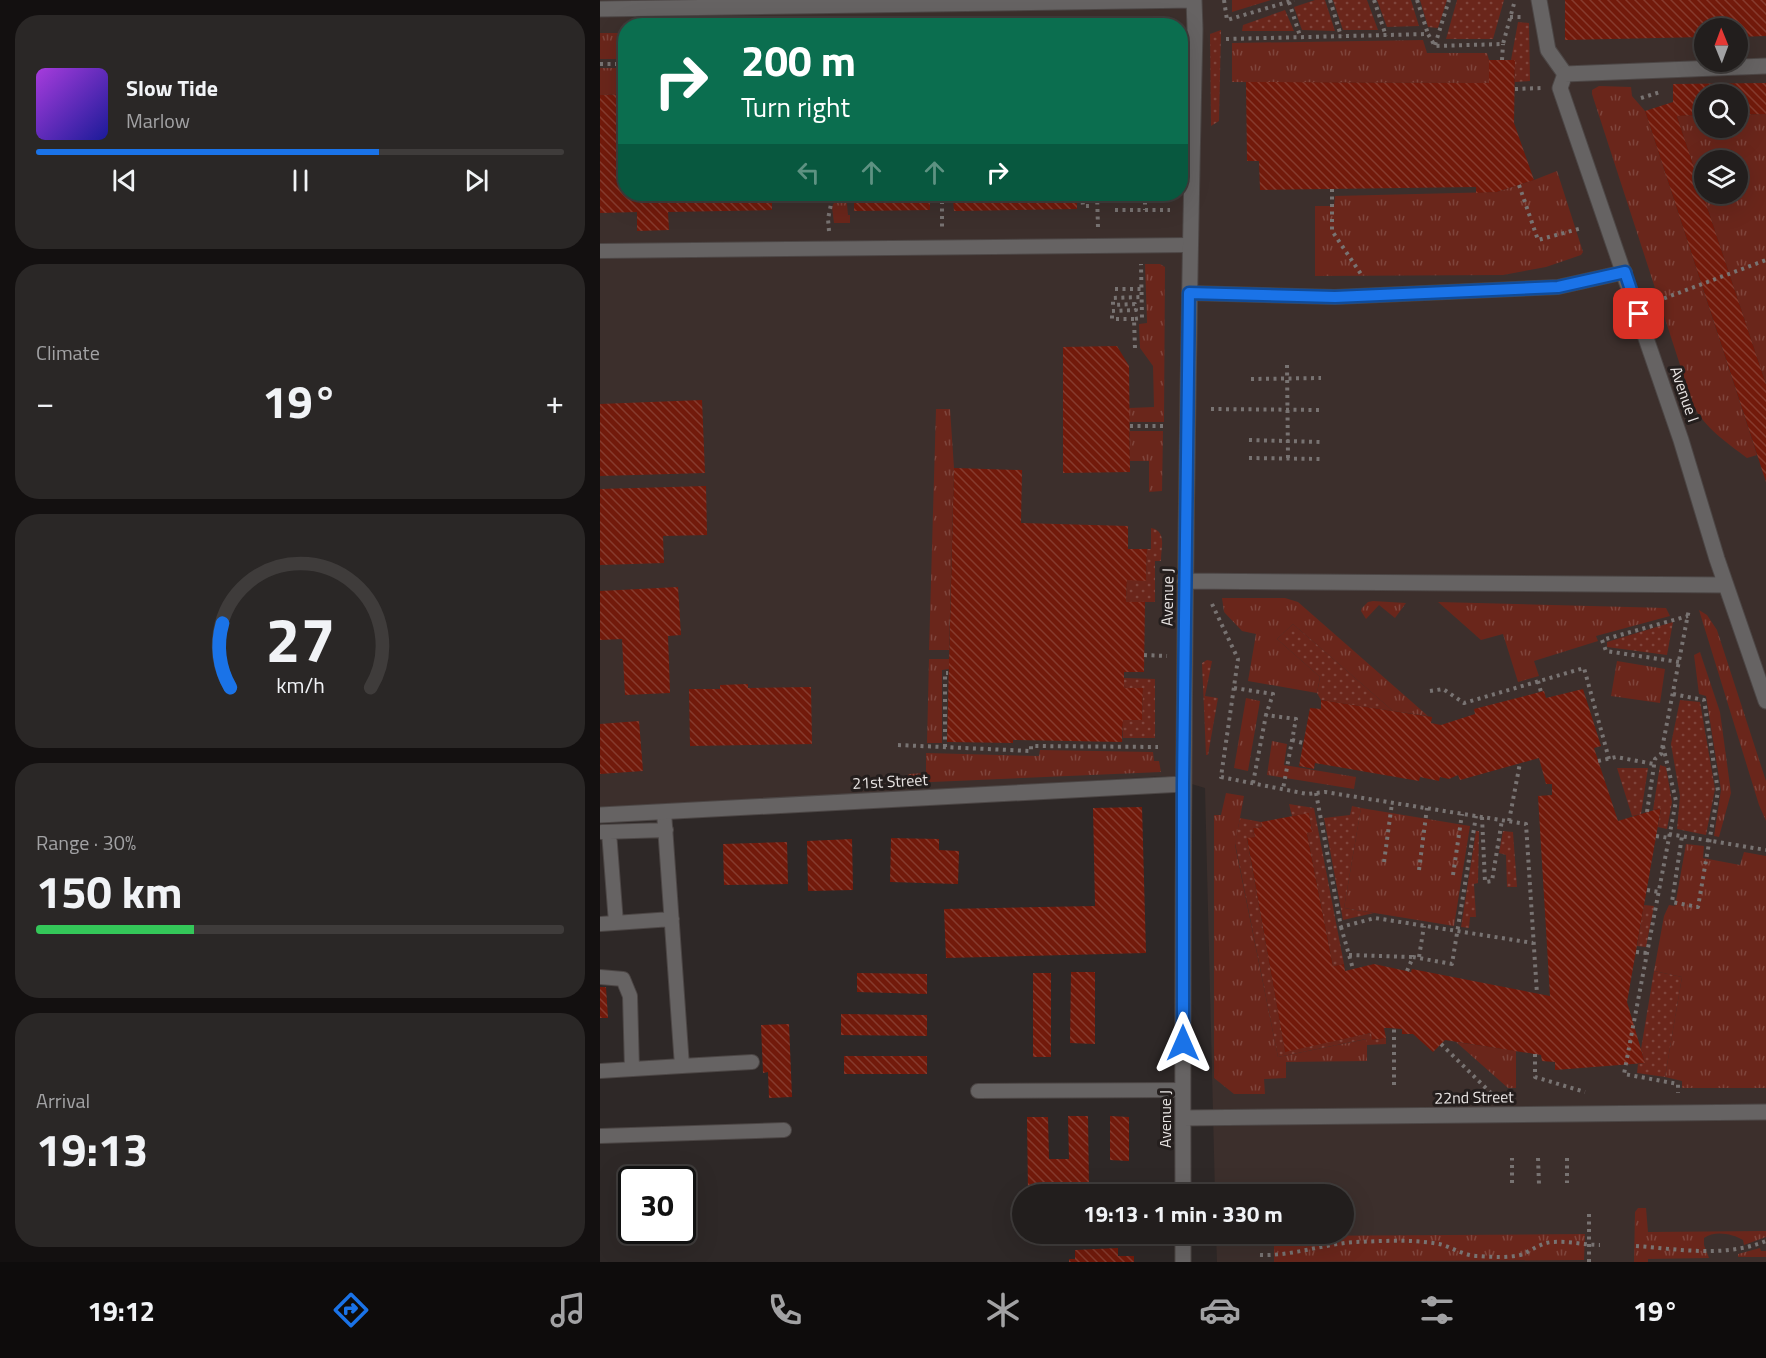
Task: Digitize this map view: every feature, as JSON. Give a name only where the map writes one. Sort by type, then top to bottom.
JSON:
[{"type":"street","points":[[600,9],[1194,0]]},
{"type":"street","name":"Avenue J","points":[[1183,1184],[1183,784],[1194,0]]},
{"type":"street","name":"Avenue I","points":[[1539,0],[1548,50],[1562,81],[1766,701]]},
{"type":"street","points":[[1562,81],[1766,66]]},
{"type":"street","points":[[1185,581],[1726,585]]},
{"type":"street","name":"21st Street","points":[[600,815],[1183,784]]},
{"type":"street","name":"22nd Street","points":[[1183,1118],[1766,1112]]},
{"type":"street","points":[[1183,1244],[1183,1262]]},
{"type":"lane","points":[[600,251],[1190,245]]},
{"type":"lane","points":[[1189,293],[1335,297],[1558,287],[1625,272]]},
{"type":"lane","points":[[664,812],[682,1066]]},
{"type":"lane","points":[[616,923],[604,832],[666,830]]},
{"type":"lane","points":[[600,924],[672,919]]},
{"type":"lane","points":[[600,977],[623,979],[630,996],[632,1069]]},
{"type":"lane","points":[[600,1071],[752,1062]]},
{"type":"lane","points":[[978,1091],[1183,1090]]},
{"type":"lane","points":[[600,1136],[784,1130]]},
{"type":"path","points":[[1224,0],[1227,20],[1291,1],[1300,36]]},
{"type":"path","points":[[1330,0],[1341,36]]},
{"type":"path","points":[[1374,0],[1386,36]]},
{"type":"path","points":[[1417,0],[1428,34],[1435,46]]},
{"type":"path","points":[[1435,46],[1449,0]]},
{"type":"path","points":[[1502,60],[1503,44],[1515,0]]},
{"type":"path","points":[[1226,39],[1428,34]]},
{"type":"path","points":[[1435,46],[1503,44]]},
{"type":"path","points":[[600,64],[618,64]]},
{"type":"path","points":[[1515,89],[1562,81]]},
{"type":"path","points":[[1519,185],[1538,240],[1582,228]]},
{"type":"path","points":[[1332,189],[1332,231],[1375,295]]},
{"type":"path","points":[[829,232],[828,219],[832,201]]},
{"type":"path","points":[[942,201],[942,248]]},
{"type":"path","points":[[1083,201],[1083,206],[1089,206],[1089,201]]},
{"type":"path","points":[[1097,201],[1098,227]]},
{"type":"path","points":[[1145,201],[1145,210]]},
{"type":"path","points":[[1114,210],[1170,210]]},
{"type":"path","points":[[1657,301],[1766,260]]},
{"type":"path","points":[[1142,297],[1113,298],[1113,305],[1135,304],[1136,310],[1112,311],[1112,319],[1142,318],[1142,297],[1140,261],[1149,261]]},
{"type":"path","points":[[1115,289],[1141,289]]},
{"type":"path","points":[[1134,319],[1135,348]]},
{"type":"path","points":[[1287,365],[1287,459]]},
{"type":"path","points":[[1251,379],[1321,378]]},
{"type":"path","points":[[1211,409],[1321,410]]},
{"type":"path","points":[[1130,426],[1167,426]]},
{"type":"path","points":[[1249,440],[1321,442]]},
{"type":"path","points":[[1249,458],[1320,459]]},
{"type":"path","points":[[1212,604],[1238,659],[1221,777],[1307,794],[1325,792],[1526,824],[1536,994]]},
{"type":"path","points":[[1647,812],[1655,759],[1661,754],[1663,746],[1689,609]]},
{"type":"path","points":[[1679,662],[1606,651],[1602,640],[1688,616]]},
{"type":"path","points":[[1430,691],[1443,689],[1464,703],[1584,668],[1609,759]]},
{"type":"path","points":[[945,747],[945,673],[948,673]]},
{"type":"path","points":[[1538,681],[1541,692]]},
{"type":"path","points":[[1234,688],[1273,694],[1266,715],[1252,783]]},
{"type":"path","points":[[1673,694],[1704,700],[1718,791],[1698,907],[1672,902],[1682,836]]},
{"type":"path","points":[[1266,715],[1296,719],[1284,789]]},
{"type":"path","points":[[1292,740],[1303,743]]},
{"type":"path","points":[[898,745],[1031,751],[1031,746],[1158,747]]},
{"type":"path","points":[[1663,746],[1676,801],[1624,1074],[1678,1084],[1678,1093]]},
{"type":"path","points":[[1598,761],[1616,757],[1654,764]]},
{"type":"path","points":[[1509,821],[1520,764]]},
{"type":"path","points":[[1316,793],[1341,927],[1353,969]]},
{"type":"path","points":[[1384,862],[1392,803]]},
{"type":"path","points":[[1419,870],[1427,808]]},
{"type":"path","points":[[1453,875],[1462,814]]},
{"type":"path","points":[[1349,955],[1416,957],[1452,964],[1476,816]]},
{"type":"path","points":[[1482,817],[1485,882],[1492,881],[1502,820]]},
{"type":"path","points":[[1656,836],[1682,836],[1766,850]]},
{"type":"path","points":[[1647,890],[1659,891]]},
{"type":"path","points":[[1341,927],[1375,918],[1533,943]]},
{"type":"path","points":[[1407,971],[1416,957],[1424,926]]},
{"type":"path","points":[[1636,951],[1647,953]]},
{"type":"path","points":[[1394,1028],[1394,1085]]},
{"type":"path","points":[[1441,1044],[1493,1095]]},
{"type":"path","points":[[1535,1054],[1535,1077],[1585,1092]]},
{"type":"path","points":[[1512,1158],[1512,1183]]},
{"type":"path","points":[[1538,1158],[1539,1184]]},
{"type":"path","points":[[1567,1158],[1567,1183]]},
{"type":"path","points":[[1589,1210],[1589,1262]]},
{"type":"path","points":[[1636,1246],[1693,1251],[1739,1249],[1766,1240]]},
{"type":"path","points":[[1260,1255],[1364,1242],[1440,1245],[1474,1256],[1502,1257],[1521,1254],[1552,1242],[1600,1245]]},
{"type":"shaded area","points":[[600,0],[1766,0],[1766,1262],[1217,1262],[1216,1244],[1354,1244],[1354,1184],[1215,1184],[1205,788],[1165,776],[784,799],[600,807]]},
{"type":"green space","points":[[1232,0],[1271,0],[1232,12]]},
{"type":"green space","points":[[1315,0],[1325,0],[1335,31],[1302,30],[1294,7]]},
{"type":"green space","points":[[1333,0],[1367,0],[1378,30],[1343,30]]},
{"type":"green space","points":[[1377,0],[1411,0],[1419,26],[1387,27]]},
{"type":"green space","points":[[1420,0],[1447,0],[1438,28],[1428,27]]},
{"type":"green space","points":[[1457,0],[1504,0],[1493,39],[1446,39]]},
{"type":"green space","points":[[1285,10],[1294,31],[1242,31],[1243,25]]},
{"type":"green space","points":[[1518,22],[1529,23],[1530,81],[1515,82],[1515,60],[1511,60]]},
{"type":"green space","points":[[1221,30],[1219,121],[1211,126],[1210,34]]},
{"type":"green space","points":[[600,33],[618,33],[618,59],[600,59]]},
{"type":"green space","points":[[1423,40],[1427,53],[1487,53],[1489,83],[1232,82],[1232,43]]},
{"type":"green space","points":[[600,68],[618,68],[618,94],[600,95]]},
{"type":"green space","points":[[1599,86],[1631,87],[1632,96],[1645,111],[1757,455],[1747,458],[1731,446],[1710,428],[1693,405],[1592,94],[1592,90]]},
{"type":"green space","points":[[1766,114],[1766,384],[1706,204],[1748,204],[1748,150],[1694,150],[1694,167],[1677,116],[1694,115],[1694,138],[1748,138],[1748,115]]},
{"type":"green space","points":[[1557,171],[1583,252],[1581,255],[1546,267],[1503,275],[1315,276],[1315,206],[1334,206],[1335,196],[1497,192]]},
{"type":"green space","points":[[835,201],[847,201],[850,223],[834,223],[832,207]]},
{"type":"green space","points":[[1145,264],[1160,264],[1165,267],[1164,422],[1129,422],[1129,408],[1154,407],[1153,366],[1140,348],[1139,324],[1147,323]]},
{"type":"green space","points":[[936,409],[950,409],[954,468],[949,650],[929,650]]},
{"type":"green space","points":[[1130,431],[1163,431],[1162,491],[1149,492],[1149,461],[1130,461]]},
{"type":"green space","points":[[1151,528],[1159,532],[1162,540],[1161,561],[1155,561],[1155,602],[1126,602],[1127,580],[1146,580],[1147,549],[1151,549]]},
{"type":"green space","points":[[1222,598],[1285,598],[1298,602],[1428,716],[1393,711],[1293,624],[1277,639],[1320,677],[1317,693],[1248,681],[1256,634],[1242,631],[1224,612]]},
{"type":"green space","points":[[1368,602],[1406,603],[1395,618],[1379,605],[1366,619],[1361,611]]},
{"type":"green space","points":[[1438,602],[1666,608],[1670,616],[1596,636],[1598,641],[1534,661],[1539,676],[1518,682],[1503,634],[1481,640]]},
{"type":"green space","points":[[1699,610],[1707,615],[1717,630],[1766,781],[1766,821],[1759,805]]},
{"type":"green space","points":[[1673,622],[1667,655],[1607,647],[1607,642]]},
{"type":"green space","points":[[1293,624],[1393,711],[1321,700],[1317,693],[1320,677],[1277,639]]},
{"type":"green space","points":[[1700,652],[1720,712],[1731,793],[1719,837],[1714,836],[1721,790],[1706,696],[1699,694],[1694,655]]},
{"type":"green space","points":[[929,659],[949,659],[949,669],[942,670],[942,743],[927,743]]},
{"type":"green space","points":[[1207,660],[1212,661],[1205,696],[1218,698],[1208,755],[1206,755],[1202,663]]},
{"type":"green space","points":[[1617,661],[1665,669],[1660,703],[1611,696]]},
{"type":"green space","points":[[1124,678],[1155,679],[1155,738],[1123,738],[1123,720],[1142,720],[1143,689],[1124,688]]},
{"type":"green space","points":[[1246,698],[1260,701],[1248,771],[1234,768]]},
{"type":"green space","points":[[1680,700],[1700,702],[1715,789],[1706,835],[1677,829],[1680,796],[1671,744]]},
{"type":"green space","points":[[1272,741],[1287,744],[1284,765],[1356,777],[1354,789],[1267,775]]},
{"type":"green space","points":[[1040,750],[1153,752],[1154,761],[1159,761],[1161,772],[909,783],[907,777],[909,774],[926,773],[926,753],[1039,756]]},
{"type":"green space","points":[[1660,765],[1666,767],[1672,802],[1667,829],[1658,827],[1661,808],[1653,810]]},
{"type":"green space","points":[[1617,768],[1648,768],[1641,814],[1632,816]]},
{"type":"green space","points":[[1226,793],[1244,796],[1235,845],[1278,1057],[1367,1039],[1367,1061],[1286,1062],[1286,1078],[1264,1079],[1265,1094],[1234,1094],[1214,1078],[1214,815],[1221,815]]},
{"type":"green space","points":[[1289,804],[1314,808],[1344,964],[1333,966],[1307,833],[1312,831],[1309,814],[1292,816]]},
{"type":"green space","points":[[1352,806],[1361,808],[1344,908],[1374,913],[1343,920],[1324,818],[1350,815]]},
{"type":"green space","points":[[1361,808],[1470,826],[1454,926],[1344,908]]},
{"type":"green space","points":[[1240,818],[1261,822],[1262,827],[1253,828],[1255,837],[1247,839],[1285,1051],[1371,1033],[1373,1040],[1386,1038],[1386,1044],[1367,1045],[1366,1039],[1278,1057],[1235,843]]},
{"type":"green space","points":[[1476,831],[1479,831],[1478,883],[1474,884],[1476,917],[1470,917],[1469,928],[1461,927]]},
{"type":"green space","points":[[1503,831],[1513,832],[1517,887],[1507,887],[1506,855],[1499,853]]},
{"type":"green space","points":[[1686,844],[1704,846],[1703,858],[1740,865],[1744,852],[1766,856],[1766,1088],[1682,1088],[1682,1081],[1665,1077],[1682,977],[1654,971],[1664,916],[1669,905],[1675,906]]},
{"type":"green space","points":[[1644,905],[1654,906],[1646,947],[1637,946]]},
{"type":"green space","points":[[1654,971],[1682,977],[1665,1077],[1637,1073],[1638,1064],[1645,1063],[1641,1049]]},
{"type":"green space","points":[[1456,1042],[1516,1051],[1516,1088],[1508,1088]]},
{"type":"green space","points":[[1638,1208],[1646,1208],[1648,1232],[1766,1231],[1766,1237],[1744,1245],[1743,1240],[1734,1236],[1713,1234],[1704,1238],[1709,1258],[1648,1259],[1648,1262],[1634,1262],[1635,1212]]},
{"type":"green space","points":[[1585,1234],[1584,1260],[1274,1262],[1274,1244],[1354,1244],[1354,1236]]},
{"type":"green space","points":[[1760,1248],[1761,1251],[1766,1251],[1766,1257],[1738,1257],[1738,1254]]},
{"type":"building","points":[[1565,0],[1766,0],[1766,36],[1748,37],[1748,18],[1694,18],[1694,37],[1565,40]]},
{"type":"building","points":[[1489,60],[1515,60],[1514,123],[1534,180],[1497,192],[1476,193],[1476,187],[1260,190],[1259,161],[1247,161],[1246,82],[1489,83]]},
{"type":"building","points":[[1766,83],[1766,114],[1748,115],[1748,84],[1694,84],[1694,115],[1677,116],[1694,167],[1694,204],[1706,204],[1766,384],[1766,482],[1645,111],[1673,102],[1673,84]]},
{"type":"building","points":[[618,94],[618,201],[772,201],[772,210],[668,212],[669,230],[637,231],[637,212],[600,213],[600,95]]},
{"type":"building","points":[[854,201],[930,201],[930,210],[854,211]]},
{"type":"building","points":[[953,201],[1077,201],[1077,209],[954,211]]},
{"type":"building","points":[[1117,346],[1129,366],[1130,472],[1063,473],[1063,347]]},
{"type":"building","points":[[702,400],[705,473],[600,476],[600,404]]},
{"type":"building","points":[[954,468],[1022,470],[1021,523],[1128,526],[1128,549],[1147,549],[1146,581],[1127,580],[1126,602],[1145,602],[1144,672],[1124,672],[1124,688],[1143,688],[1142,720],[1123,720],[1122,742],[1013,740],[1013,743],[947,742]]},
{"type":"building","points":[[706,486],[707,535],[663,536],[664,563],[600,565],[600,489]]},
{"type":"building","points":[[678,587],[681,635],[668,636],[670,693],[625,695],[622,639],[600,640],[600,591]]},
{"type":"building","points":[[748,684],[748,688],[811,687],[812,744],[690,746],[689,689],[720,689],[720,685]]},
{"type":"building","points":[[1583,689],[1601,746],[1594,748],[1618,821],[1661,808],[1627,1002],[1645,1063],[1555,1070],[1555,1062],[1542,1061],[1541,1055],[1445,1040],[1433,1052],[1413,1034],[1402,1034],[1402,1029],[1389,1028],[1384,1028],[1386,1038],[1372,1040],[1371,1033],[1285,1052],[1247,838],[1255,837],[1253,828],[1262,827],[1261,822],[1309,813],[1312,832],[1307,833],[1333,966],[1344,964],[1345,971],[1374,964],[1411,972],[1412,969],[1550,996],[1538,796],[1552,795],[1552,784],[1546,784],[1539,758],[1460,780],[1458,775],[1449,779],[1440,777],[1439,781],[1420,777],[1419,781],[1315,763],[1314,769],[1299,766],[1310,708],[1321,709],[1321,700],[1432,717],[1431,723],[1441,725],[1475,714],[1474,709],[1544,691],[1546,698]]},
{"type":"building","points":[[639,721],[643,771],[600,774],[600,724]]},
{"type":"building","points":[[1142,807],[1146,953],[946,958],[944,909],[1095,906],[1093,808]]},
{"type":"building","points":[[891,838],[939,839],[939,850],[959,851],[958,884],[890,882]]},
{"type":"building","points":[[852,839],[853,890],[808,891],[807,841]]},
{"type":"building","points":[[787,842],[788,884],[724,885],[723,844]]},
{"type":"building","points":[[1071,972],[1095,972],[1095,1044],[1070,1043]]},
{"type":"building","points":[[857,973],[927,974],[927,994],[857,992]]},
{"type":"building","points":[[1033,973],[1051,973],[1051,1057],[1033,1057]]},
{"type":"building","points":[[600,987],[606,987],[608,1018],[600,1018]]},
{"type":"building","points":[[841,1014],[927,1015],[927,1036],[841,1035]]},
{"type":"building","points":[[789,1024],[792,1097],[769,1098],[768,1072],[763,1073],[761,1025]]},
{"type":"building","points":[[844,1056],[927,1056],[927,1074],[844,1074]]},
{"type":"building","points":[[1068,1116],[1088,1116],[1089,1184],[1028,1184],[1027,1117],[1048,1117],[1049,1159],[1069,1159]]},
{"type":"building","points":[[1110,1116],[1129,1117],[1129,1161],[1110,1160]]},
{"type":"building","points":[[1118,1248],[1118,1256],[1134,1256],[1134,1262],[1069,1262],[1069,1259],[1075,1259],[1075,1250]]},
{"type":"route","points":[[1183,1043],[1183,784],[1189,293],[1335,297],[1558,287],[1625,272],[1639,314]]}]
